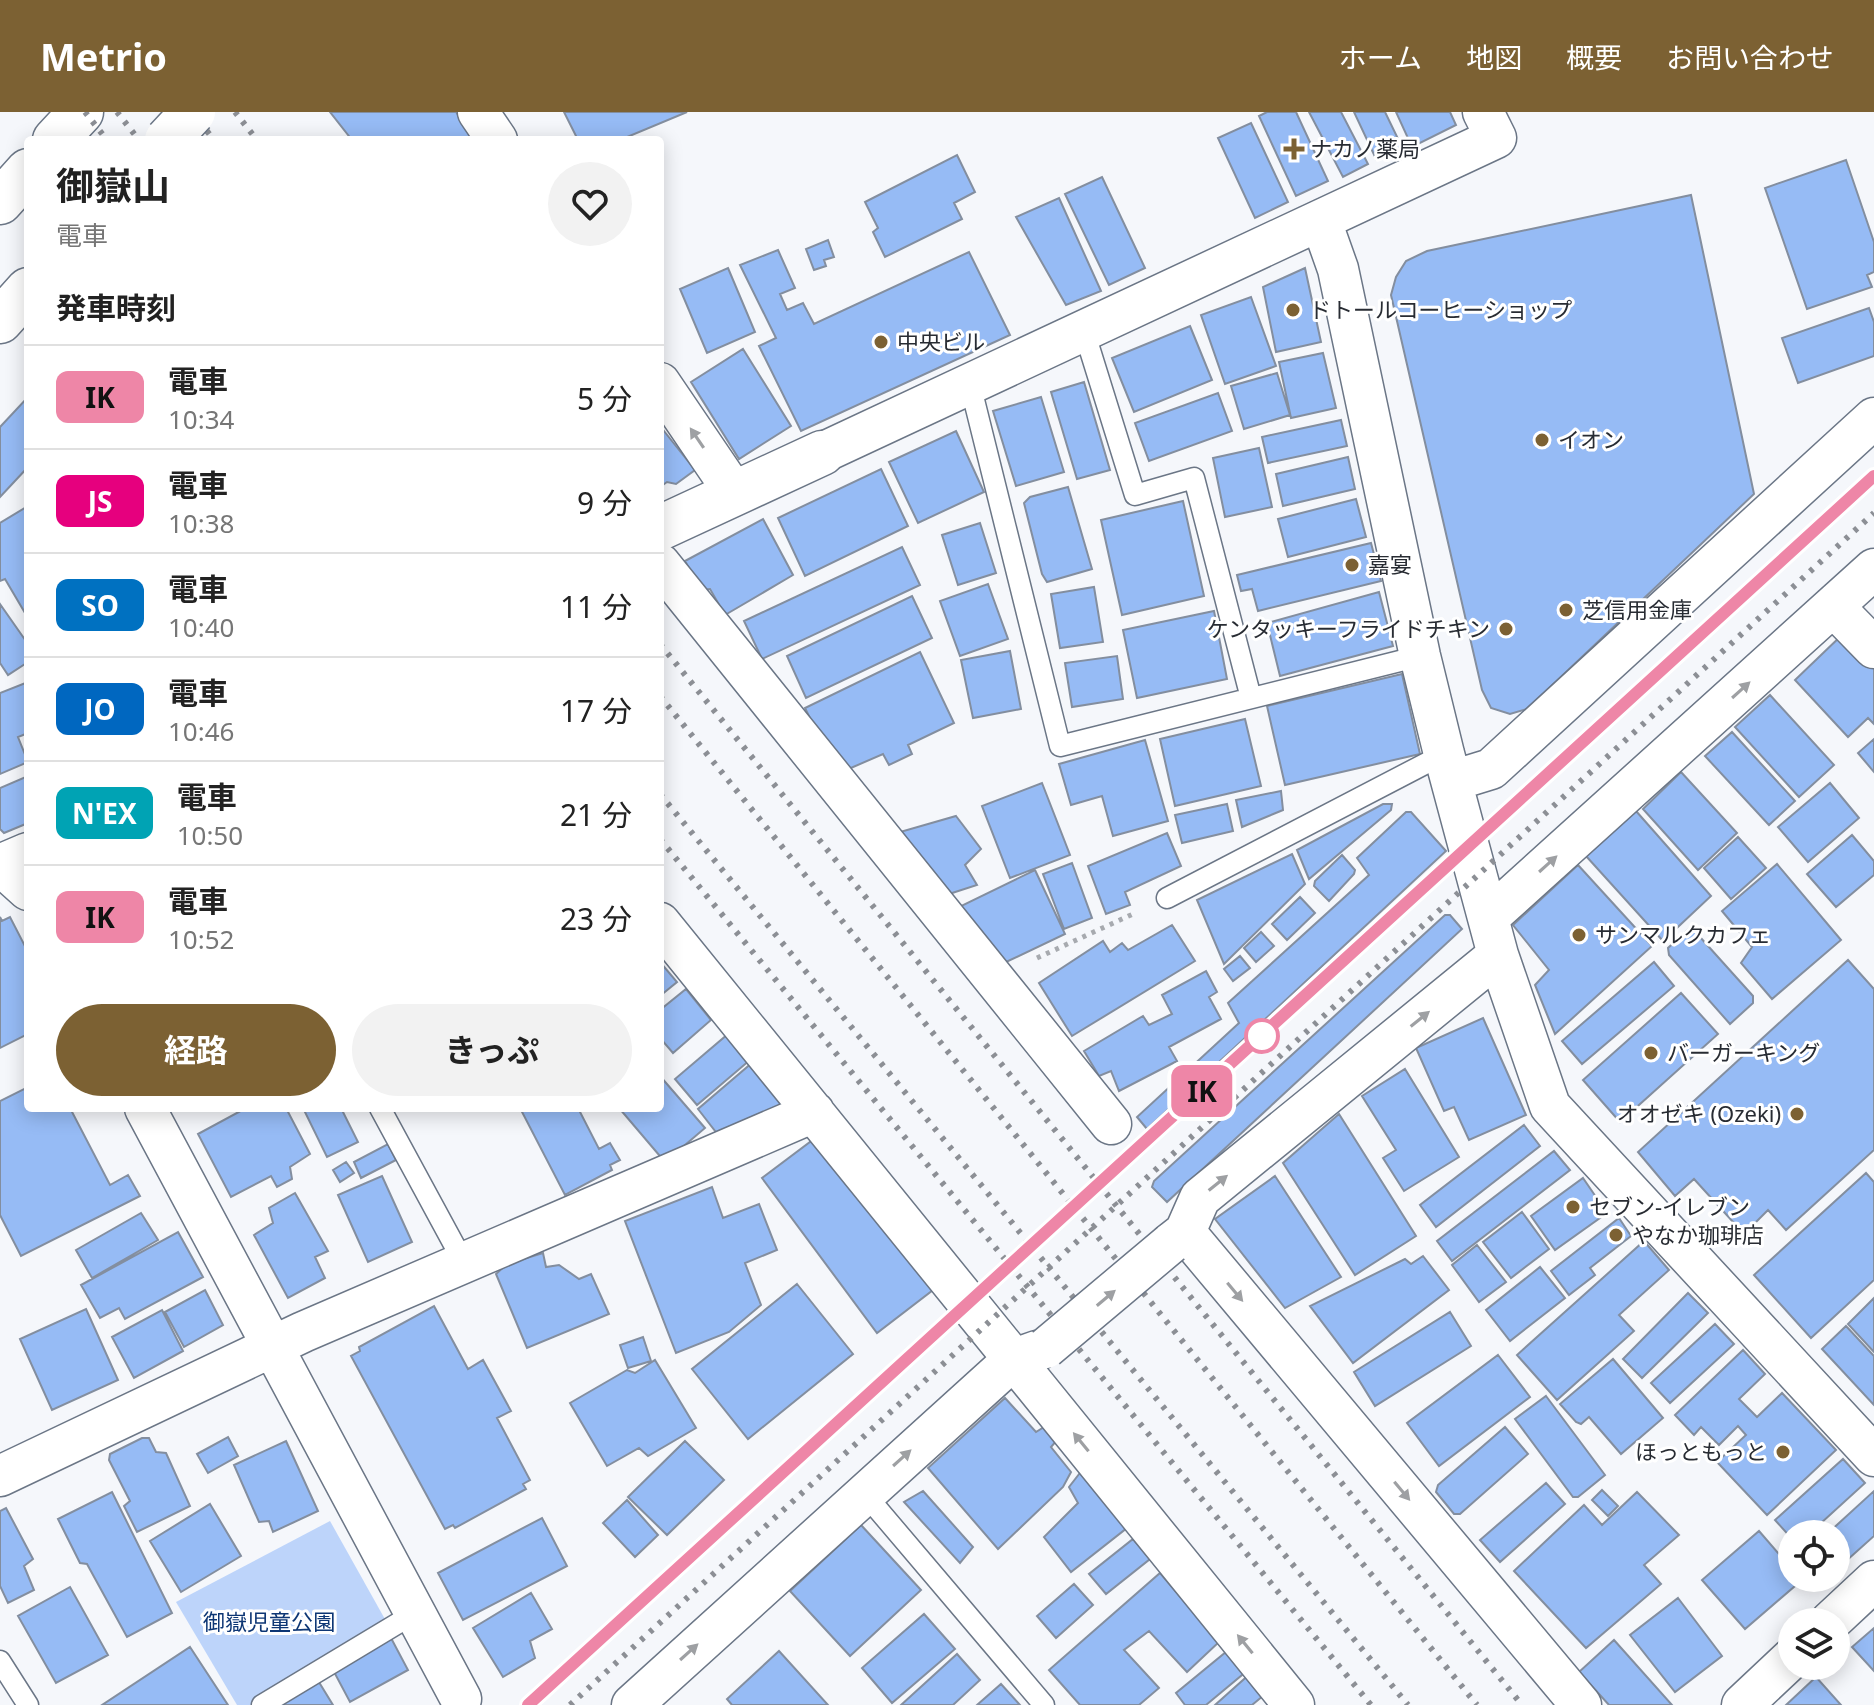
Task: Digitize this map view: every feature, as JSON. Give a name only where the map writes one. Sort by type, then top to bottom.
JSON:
[{"type":"street","points":[[171,136],[193,112]]},
{"type":"street","points":[[478,112],[494,136]]},
{"type":"street","points":[[664,526],[1496,138],[1483,112]]},
{"type":"street","points":[[0,202],[24,175]]},
{"type":"street","points":[[1321,221],[1338,269],[1420,656],[1448,768],[1498,955],[1550,1106],[1874,1456]]},
{"type":"street","points":[[0,321],[24,294]]},
{"type":"street","points":[[664,389],[734,492]]},
{"type":"street","points":[[1448,768],[1491,769],[1874,418]]},
{"type":"street","points":[[664,569],[1111,1124]]},
{"type":"street","points":[[1490,916],[1874,569]]},
{"type":"street","points":[[1833,606],[1874,648]]},
{"type":"street","points":[[664,928],[814,1112],[1030,1353],[1294,1705]]},
{"type":"street","points":[[632,1705],[864,1493],[1030,1353],[1178,1238],[1200,1198],[1498,955]]},
{"type":"street","points":[[147,1112],[461,1699]]},
{"type":"street","points":[[0,1476],[273,1348],[814,1112]]},
{"type":"street","points":[[1178,1238],[1581,1705]]},
{"type":"street","points":[[1845,1608],[1874,1581]]},
{"type":"street","points":[[1742,1705],[1778,1671]]},
{"type":"lane","points":[[1084,331],[1135,495],[1194,478],[1251,698]]},
{"type":"lane","points":[[970,384],[1060,746],[1420,656]]},
{"type":"lane","points":[[1167,898],[1448,768]]},
{"type":"lane","points":[[382,1112],[464,1263]]},
{"type":"lane","points":[[864,1493],[1044,1705]]},
{"type":"lane","points":[[262,1705],[415,1613]]},
{"type":"lane","points":[[0,1661],[28,1705]]},
{"type":"path","points":[[993,978],[1167,898]]},
{"type":"green space","name":"御嶽児童公園","points":[[330,1521],[386,1621],[250,1705],[237,1705],[176,1602]]},
{"type":"building","points":[[330,112],[456,112],[473,136],[349,136]]},
{"type":"building","points":[[564,112],[687,112],[630,136],[576,136]]},
{"type":"building","points":[[1267,112],[1296,112],[1328,181],[1296,196],[1259,116]]},
{"type":"building","points":[[1309,112],[1341,112],[1368,164],[1343,177]]},
{"type":"building","points":[[1354,112],[1385,112],[1402,147],[1376,159]]},
{"type":"building","points":[[1396,112],[1450,112],[1456,125],[1412,147]]},
{"type":"building","points":[[1251,123],[1288,202],[1255,218],[1218,138]]},
{"type":"building","points":[[957,155],[975,192],[954,203],[962,219],[885,257],[873,232],[878,228],[865,202]]},
{"type":"building","points":[[1846,160],[1874,242],[1874,272],[1867,275],[1872,287],[1807,309],[1765,188]]},
{"type":"building","points":[[1102,177],[1145,268],[1109,285],[1065,194]]},
{"type":"building","points":[[1691,195],[1754,494],[1527,709],[1510,714],[1491,708],[1482,690],[1391,295],[1396,277],[1406,261],[1427,251]]},
{"type":"building","points":[[1059,198],[1101,291],[1066,305],[1016,217]]},
{"type":"building","points":[[828,240],[834,257],[824,260],[826,266],[814,270],[806,249]]},
{"type":"building","name":"中央ビル","points":[[778,250],[795,288],[780,294],[787,310],[803,303],[814,324],[969,252],[1010,335],[801,431],[759,346],[776,338],[740,265]]},
{"type":"building","points":[[728,268],[755,332],[707,353],[680,289]]},
{"type":"building","points":[[1305,268],[1321,342],[1276,352],[1263,287]]},
{"type":"building","points":[[1251,297],[1276,366],[1225,384],[1201,315]]},
{"type":"building","points":[[1869,308],[1874,322],[1874,356],[1798,383],[1782,338]]},
{"type":"building","points":[[1190,326],[1212,380],[1134,412],[1112,358]]},
{"type":"building","points":[[743,349],[791,426],[739,459],[691,382]]},
{"type":"building","points":[[1323,353],[1336,408],[1291,418],[1279,362]]},
{"type":"building","points":[[1277,373],[1290,415],[1244,429],[1231,386]]},
{"type":"building","points":[[1084,382],[1110,470],[1077,479],[1051,392]]},
{"type":"building","points":[[1218,393],[1232,431],[1149,461],[1135,423]]},
{"type":"building","points":[[1041,397],[1064,472],[1016,486],[993,411]]},
{"type":"building","points":[[24,401],[24,471],[0,497],[0,427]]},
{"type":"building","points":[[1341,420],[1347,446],[1268,463],[1262,437]]},
{"type":"building","points":[[664,431],[695,470],[676,484],[664,484]]},
{"type":"building","points":[[956,431],[984,492],[918,523],[889,462]]},
{"type":"building","points":[[1259,448],[1272,507],[1225,517],[1213,458]]},
{"type":"building","points":[[1348,457],[1355,489],[1283,506],[1276,474]]},
{"type":"building","points":[[881,469],[908,526],[805,576],[778,518]]},
{"type":"building","points":[[1068,487],[1092,569],[1047,582],[1042,574],[1024,503],[1030,497]]},
{"type":"building","points":[[1356,499],[1366,537],[1288,557],[1278,519]]},
{"type":"building","points":[[1183,501],[1204,596],[1122,615],[1101,520]]},
{"type":"building","points":[[24,508],[24,611],[5,579],[0,581],[0,523]]},
{"type":"building","points":[[763,519],[793,575],[725,615],[710,589],[701,590],[685,561]]},
{"type":"building","points":[[980,523],[996,573],[958,585],[942,535]]},
{"type":"building","points":[[1371,543],[1381,581],[1258,611],[1252,589],[1241,591],[1237,575]]},
{"type":"building","points":[[902,547],[920,585],[762,659],[744,621]]},
{"type":"building","points":[[988,584],[1008,639],[960,656],[940,601]]},
{"type":"building","points":[[1094,587],[1103,642],[1060,648],[1051,594]]},
{"type":"building","points":[[1379,592],[1393,646],[1280,676],[1267,623]]},
{"type":"building","points":[[912,596],[932,638],[806,698],[787,656]]},
{"type":"building","points":[[0,604],[24,638],[24,665],[8,675],[0,663]]},
{"type":"building","points":[[1214,611],[1227,679],[1137,698],[1123,630]]},
{"type":"building","points":[[1844,633],[1874,666],[1874,724],[1868,718],[1848,737],[1795,680]]},
{"type":"building","points":[[1010,651],[1021,709],[973,718],[961,660]]},
{"type":"building","points":[[920,652],[954,723],[908,745],[912,754],[889,765],[883,754],[844,771],[826,751],[805,708]]},
{"type":"building","points":[[1117,656],[1123,699],[1072,707],[1065,663]]},
{"type":"building","points":[[1402,674],[1420,754],[1285,785],[1267,706]]},
{"type":"building","points":[[24,684],[24,735],[18,737],[24,752],[24,764],[0,774],[0,693]]},
{"type":"building","points":[[1770,695],[1834,765],[1799,797],[1735,727]]},
{"type":"building","points":[[1245,719],[1261,786],[1175,806],[1160,739]]},
{"type":"building","points":[[1732,732],[1795,801],[1769,825],[1705,756]]},
{"type":"building","points":[[1874,739],[1874,772],[1858,753]]},
{"type":"building","points":[[1145,740],[1168,821],[1113,836],[1102,796],[1071,805],[1059,764]]},
{"type":"building","points":[[1681,772],[1737,833],[1698,870],[1643,809]]},
{"type":"building","points":[[24,778],[24,825],[4,833],[0,829],[0,788]]},
{"type":"building","points":[[1042,783],[1070,855],[1010,878],[982,806]]},
{"type":"building","points":[[1830,783],[1859,818],[1808,862],[1778,827]]},
{"type":"building","points":[[1281,791],[1283,810],[1242,827],[1236,800]]},
{"type":"building","points":[[1227,804],[1233,831],[1182,843],[1175,815]]},
{"type":"building","points":[[1383,804],[1392,804],[1391,810],[1309,879],[1297,850]]},
{"type":"building","points":[[1636,811],[1711,896],[1663,941],[1586,856]]},
{"type":"building","points":[[1406,812],[1411,812],[1446,851],[1147,1129],[1137,1117],[1239,1023],[1228,1003],[1369,875],[1357,858]]},
{"type":"building","points":[[956,816],[981,849],[965,865],[977,885],[949,894],[900,832]]},
{"type":"building","points":[[1167,833],[1181,866],[1125,892],[1130,905],[1106,914],[1088,866]]},
{"type":"building","points":[[1852,835],[1874,861],[1874,875],[1836,907],[1807,874]]},
{"type":"building","points":[[1738,837],[1766,868],[1731,899],[1704,868]]},
{"type":"building","points":[[1292,854],[1305,884],[1224,964],[1197,900]]},
{"type":"building","points":[[1342,855],[1355,870],[1354,874],[1329,901],[1314,886],[1315,881]]},
{"type":"building","points":[[1072,863],[1092,918],[1064,929],[1043,874]]},
{"type":"building","points":[[1777,864],[1841,940],[1772,999],[1741,963],[1752,947],[1722,911]]},
{"type":"building","points":[[1578,865],[1652,946],[1555,1034],[1535,985],[1549,970],[1513,925]]},
{"type":"building","points":[[1035,870],[1065,934],[1004,963],[961,906]]},
{"type":"building","points":[[1300,897],[1315,913],[1287,940],[1272,924]]},
{"type":"building","points":[[1445,915],[1450,915],[1462,929],[1167,1202],[1152,1187],[1154,1181]]},
{"type":"building","points":[[0,917],[2,921],[10,917],[24,944],[24,1036],[0,1048]]},
{"type":"building","points":[[1172,925],[1195,961],[1072,1036],[1039,983],[1103,941],[1110,952],[1122,943],[1128,950]]},
{"type":"building","points":[[1691,927],[1753,996],[1753,1003],[1730,1024],[1669,955],[1668,948]]},
{"type":"building","points":[[1261,932],[1274,946],[1256,962],[1244,948]]},
{"type":"building","points":[[1240,956],[1250,968],[1233,981],[1224,969]]},
{"type":"building","points":[[1848,960],[1874,989],[1874,1150],[1786,1230],[1768,1210],[1744,1234],[1694,1179],[1675,1196],[1638,1152]]},
{"type":"building","points":[[1654,962],[1674,986],[1582,1064],[1562,1041]]},
{"type":"building","points":[[664,967],[677,982],[664,993]]},
{"type":"building","points":[[1206,971],[1217,992],[1209,997],[1221,1019],[1169,1047],[1177,1061],[1119,1091],[1111,1071],[1099,1076],[1084,1051],[1143,1016],[1149,1025],[1172,1014],[1162,995]]},
{"type":"building","points":[[686,989],[711,1020],[673,1053],[664,1043],[664,1007]]},
{"type":"building","points":[[1681,993],[1718,1034],[1620,1122],[1583,1080]]},
{"type":"building","points":[[1483,1018],[1526,1115],[1469,1140],[1454,1107],[1444,1111],[1416,1048]]},
{"type":"building","points":[[728,1034],[750,1060],[697,1105],[675,1079]]},
{"type":"building","points":[[753,1062],[792,1109],[719,1136],[698,1109]]},
{"type":"building","points":[[1405,1069],[1459,1157],[1404,1191],[1383,1158],[1396,1150],[1362,1096]]},
{"type":"building","points":[[664,1081],[705,1128],[665,1162],[622,1112],[664,1112]]},
{"type":"building","points":[[24,1089],[24,1112],[72,1112],[110,1185],[128,1175],[140,1196],[21,1256],[0,1215],[0,1101]]},
{"type":"building","points":[[239,1112],[288,1112],[310,1154],[290,1167],[292,1179],[277,1187],[271,1176],[231,1197],[198,1134]]},
{"type":"building","points":[[305,1112],[343,1112],[358,1142],[327,1157]]},
{"type":"building","points":[[522,1112],[580,1112],[599,1149],[610,1143],[620,1160],[610,1165],[612,1170],[565,1195]]},
{"type":"building","points":[[1339,1114],[1416,1236],[1355,1275],[1283,1163]]},
{"type":"building","points":[[1524,1125],[1540,1146],[1436,1227],[1420,1205]]},
{"type":"building","points":[[818,1136],[933,1290],[877,1333],[762,1178]]},
{"type":"building","points":[[388,1144],[396,1160],[361,1178],[354,1162]]},
{"type":"building","points":[[1554,1151],[1570,1170],[1452,1261],[1437,1241]]},
{"type":"building","points":[[346,1162],[354,1173],[340,1182],[333,1170]]},
{"type":"building","points":[[1866,1173],[1874,1182],[1874,1280],[1811,1338],[1754,1275]]},
{"type":"building","points":[[382,1176],[412,1242],[368,1262],[338,1195]]},
{"type":"building","points":[[1275,1176],[1341,1277],[1285,1308],[1215,1219]]},
{"type":"building","points":[[1583,1178],[1607,1213],[1555,1250],[1531,1216]]},
{"type":"building","points":[[712,1187],[723,1218],[759,1204],[777,1250],[745,1263],[761,1305],[729,1332],[676,1353],[625,1221]]},
{"type":"building","points":[[295,1193],[328,1251],[315,1257],[325,1278],[288,1298],[254,1235],[273,1223],[269,1208]]},
{"type":"building","points":[[1522,1212],[1549,1249],[1511,1278],[1483,1242]]},
{"type":"building","points":[[141,1213],[158,1240],[92,1278],[76,1250]]},
{"type":"building","points":[[1619,1218],[1631,1236],[1590,1268],[1595,1275],[1569,1295],[1551,1271]]},
{"type":"building","points":[[178,1232],[203,1277],[125,1319],[119,1308],[100,1318],[81,1285]]},
{"type":"building","points":[[1644,1241],[1669,1270],[1619,1315],[1634,1331],[1557,1400],[1517,1355]]},
{"type":"building","points":[[1477,1245],[1506,1282],[1479,1302],[1452,1265]]},
{"type":"building","points":[[543,1253],[546,1267],[559,1265],[579,1279],[591,1274],[609,1314],[527,1348],[496,1274],[507,1264]]},
{"type":"building","points":[[1423,1256],[1449,1290],[1353,1363],[1310,1306],[1405,1259],[1411,1264]]},
{"type":"building","points":[[1540,1267],[1565,1298],[1510,1341],[1486,1310]]},
{"type":"building","points":[[797,1284],[853,1354],[748,1439],[692,1369]]},
{"type":"building","points":[[205,1290],[223,1325],[184,1347],[165,1312]]},
{"type":"building","points":[[1688,1293],[1708,1313],[1642,1378],[1623,1359]]},
{"type":"building","points":[[1874,1298],[1874,1352],[1848,1324]]},
{"type":"building","points":[[434,1306],[468,1369],[483,1360],[511,1411],[497,1418],[530,1480],[523,1484],[526,1489],[455,1528],[453,1525],[445,1529],[351,1356],[360,1351],[359,1347]]},
{"type":"building","points":[[86,1309],[118,1380],[52,1410],[20,1339]]},
{"type":"building","points":[[162,1310],[183,1351],[134,1378],[112,1337]]},
{"type":"building","points":[[1450,1312],[1471,1346],[1375,1406],[1354,1372]]},
{"type":"building","points":[[1715,1324],[1734,1344],[1670,1403],[1651,1383]]},
{"type":"building","points":[[1846,1326],[1874,1356],[1874,1405],[1822,1349]]},
{"type":"building","points":[[643,1337],[651,1361],[628,1368],[620,1345]]},
{"type":"building","points":[[1743,1350],[1765,1374],[1739,1399],[1757,1417],[1782,1393],[1836,1450],[1767,1515],[1717,1462],[1746,1435],[1738,1426],[1719,1445],[1701,1427],[1694,1435],[1675,1415]]},
{"type":"building","points":[[1498,1355],[1530,1397],[1439,1466],[1407,1423]]},
{"type":"building","points":[[1613,1359],[1663,1418],[1621,1454],[1589,1417],[1581,1424],[1576,1422],[1560,1404]]},
{"type":"building","points":[[655,1360],[696,1428],[648,1456],[639,1448],[607,1466],[570,1403],[627,1370],[635,1373]]},
{"type":"building","points":[[1546,1396],[1605,1475],[1578,1497],[1573,1497],[1515,1419]]},
{"type":"building","points":[[1005,1398],[1036,1432],[1044,1427],[1057,1440],[1051,1447],[1071,1472],[1063,1487],[998,1549],[928,1468]]},
{"type":"building","points":[[1505,1427],[1528,1454],[1460,1514],[1454,1514],[1436,1492],[1438,1485]]},
{"type":"building","points":[[228,1437],[238,1456],[208,1473],[197,1454]]},
{"type":"building","points":[[142,1438],[149,1438],[156,1452],[166,1453],[190,1506],[137,1532],[124,1506],[130,1501],[109,1460],[110,1454]]},
{"type":"building","points":[[286,1441],[318,1511],[273,1532],[269,1521],[259,1522],[234,1465]]},
{"type":"building","points":[[685,1441],[724,1480],[667,1535],[628,1497]]},
{"type":"building","points":[[1843,1459],[1865,1483],[1824,1520],[1778,1520],[1778,1523],[1775,1520]]},
{"type":"building","points":[[1083,1469],[1132,1524],[1071,1572],[1044,1537],[1078,1503],[1069,1487]]},
{"type":"building","points":[[1546,1483],[1565,1504],[1500,1562],[1480,1540]]},
{"type":"building","points":[[1602,1490],[1618,1506],[1608,1516],[1592,1500]]},
{"type":"building","points":[[923,1491],[973,1547],[960,1563],[904,1502]]},
{"type":"building","points":[[1874,1491],[1874,1536],[1850,1557],[1850,1520],[1842,1520]]},
{"type":"building","points":[[112,1492],[172,1613],[127,1637],[87,1564],[80,1563],[58,1519]]},
{"type":"building","points":[[1637,1492],[1679,1535],[1644,1565],[1661,1584],[1586,1648],[1514,1571],[1584,1505],[1602,1525]]},
{"type":"building","points":[[627,1500],[658,1535],[635,1557],[603,1523]]},
{"type":"building","points":[[210,1504],[241,1556],[181,1592],[150,1541]]},
{"type":"building","points":[[6,1508],[33,1559],[24,1566],[34,1590],[8,1603],[0,1586],[0,1511]]},
{"type":"building","points":[[542,1518],[567,1566],[463,1620],[438,1573]]},
{"type":"building","points":[[861,1525],[921,1590],[850,1656],[790,1591]]},
{"type":"building","points":[[1759,1531],[1778,1553],[1778,1592],[1788,1592],[1745,1629],[1702,1580]]},
{"type":"building","points":[[1133,1539],[1150,1559],[1106,1594],[1089,1574]]},
{"type":"building","points":[[1160,1573],[1219,1642],[1187,1672],[1149,1631],[1124,1650],[1159,1688],[1139,1705],[1080,1705],[1049,1670]]},
{"type":"building","points":[[1074,1584],[1093,1605],[1056,1638],[1037,1616]]},
{"type":"building","points":[[70,1587],[108,1655],[56,1683],[18,1616]]},
{"type":"building","points":[[531,1593],[552,1629],[530,1641],[535,1658],[503,1677],[473,1628]]},
{"type":"building","points":[[1678,1598],[1722,1656],[1675,1692],[1630,1635]]},
{"type":"building","points":[[924,1614],[955,1649],[892,1703],[862,1668]]},
{"type":"building","points":[[1874,1628],[1874,1671],[1852,1647]]},
{"type":"building","points":[[391,1638],[408,1670],[350,1702],[333,1670]]},
{"type":"building","points":[[1614,1640],[1672,1705],[1609,1705],[1579,1672]]},
{"type":"building","points":[[190,1647],[228,1705],[102,1705]]},
{"type":"building","points":[[1232,1647],[1248,1670],[1206,1705],[1185,1705],[1176,1693]]},
{"type":"building","points":[[779,1651],[828,1705],[732,1705],[727,1699]]},
{"type":"building","points":[[957,1654],[980,1680],[953,1705],[901,1705]]},
{"type":"building","points":[[1252,1672],[1269,1691],[1252,1705],[1215,1705]]},
{"type":"building","points":[[314,1674],[333,1705],[266,1705]]},
{"type":"building","points":[[1813,1680],[1819,1680],[1841,1705],[1786,1705]]},
{"type":"building","points":[[1001,1684],[1020,1705],[977,1705]]},
{"type":"railway","points":[[85,112],[104,136]]},
{"type":"railway","points":[[117,112],[136,136]]},
{"type":"railway","points":[[192,112],[211,136]]},
{"type":"railway","points":[[235,112],[254,136]]},
{"type":"railway","points":[[529,1705],[1874,476]]},
{"type":"railway","points":[[570,1705],[1874,513]]},
{"type":"railway","points":[[664,649],[1522,1705]]},
{"type":"railway","points":[[664,701],[1477,1705]]},
{"type":"railway","points":[[664,799],[1408,1705]]},
{"type":"railway","points":[[664,844],[1371,1705]]},
{"type":"train","name":"IK","points":[[528,1705],[1874,476]]},
{"type":"place","name":"ナカノ薬局","points":[[1294,149]]},
{"type":"place","name":"ドトールコーヒーショップ","points":[[1293,310]]},
{"type":"place","name":"中央ビル","points":[[881,342]]},
{"type":"place","name":"イオン","points":[[1542,440]]},
{"type":"place","name":"嘉宴","points":[[1352,565]]},
{"type":"place","name":"芝信用金庫","points":[[1566,610]]},
{"type":"place","name":"ケンタッキーフライドチキン","points":[[1506,629]]},
{"type":"place","name":"サンマルクカフェ","points":[[1579,935]]},
{"type":"place","name":"バーガーキング","points":[[1651,1053]]},
{"type":"place","name":"オオゼキ (Ozeki)","points":[[1797,1114]]},
{"type":"place","name":"セブン-イレブン","points":[[1573,1207]]},
{"type":"place","name":"やなか珈琲店","points":[[1616,1235]]},
{"type":"place","name":"ほっともっと","points":[[1783,1452]]}]
